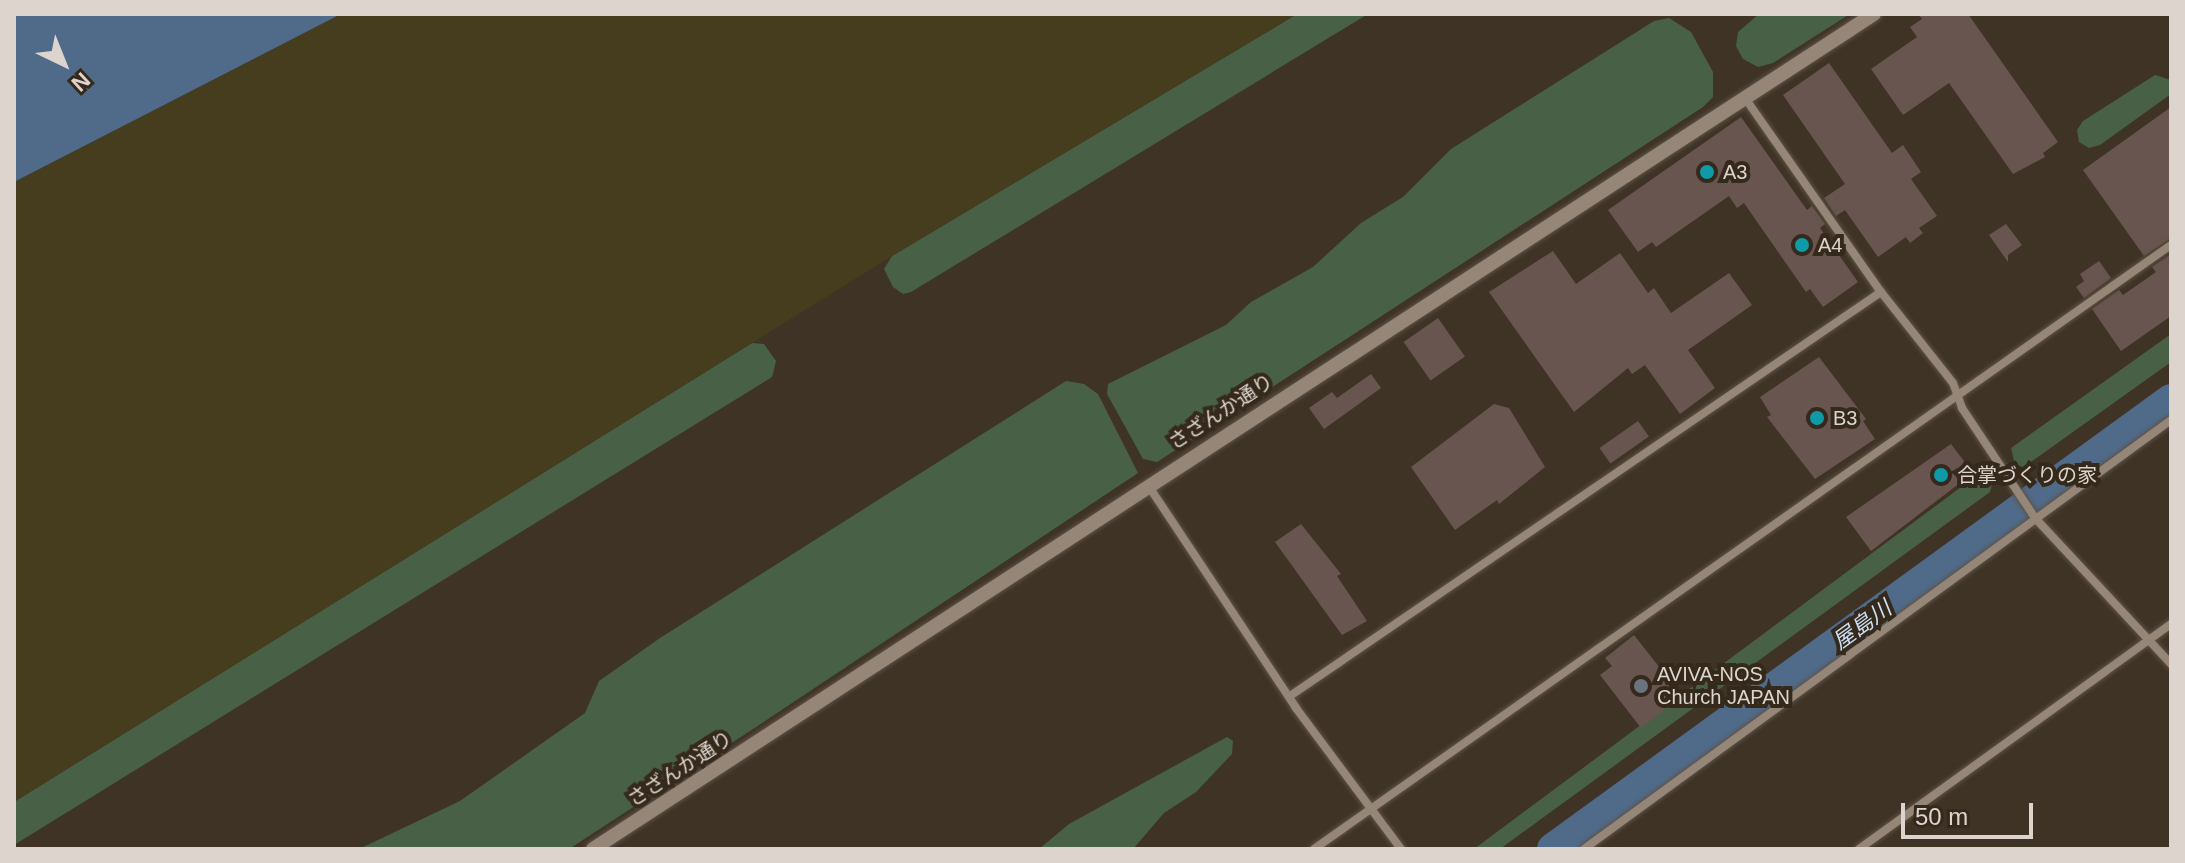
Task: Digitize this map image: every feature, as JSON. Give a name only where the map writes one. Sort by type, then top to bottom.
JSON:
[{"type":"street","name":"さざんか通り","points":[[593,849],[1147,484],[1874,14]]},
{"type":"street","points":[[1744,97],[1958,396],[2033,516],[2171,664]]},
{"type":"street","points":[[1314,849],[2171,245]]},
{"type":"street","points":[[1290,696],[1881,292]]},
{"type":"street","points":[[1584,849],[2033,516],[2171,420]]},
{"type":"street","points":[[1147,484],[1290,696],[1401,849]]},
{"type":"street","points":[[1859,849],[2171,624]]},
{"type":"green space","points":[[1297,14],[1368,14],[911,292],[903,294],[893,287],[884,269],[892,256]]},
{"type":"green space","points":[[1759,14],[1850,14],[1773,63],[1758,67],[1743,59],[1736,46],[1738,32]]},
{"type":"green space","points":[[1669,18],[1691,32],[1713,72],[1713,97],[1703,107],[1157,462],[1143,459],[1107,394],[1108,384],[1226,325],[1251,302],[1313,267],[1361,223],[1403,197],[1451,149],[1654,21]]},
{"type":"green space","points":[[2155,75],[2171,80],[2171,94],[2100,145],[2089,148],[2079,142],[2077,130],[2083,121]]},
{"type":"green space","points":[[2171,334],[2171,362],[2024,467],[2015,465],[2011,448]]},
{"type":"green space","points":[[752,343],[764,344],[776,361],[772,377],[14,845],[14,802]]},
{"type":"green space","points":[[1066,381],[1084,384],[1098,394],[1138,473],[747,733],[569,849],[359,849],[460,801],[585,713],[599,681],[660,638]]},
{"type":"green space","points":[[1984,470],[1993,480],[1990,492],[1500,849],[1474,849]]},
{"type":"green space","points":[[1227,737],[1233,741],[1232,754],[1196,792],[1164,813],[1133,849],[1039,849],[1069,824]]},
{"type":"sand","points":[[341,14],[1297,14],[892,256],[14,802],[14,182]]},
{"type":"water","points":[[14,14],[341,14],[14,182]]},
{"type":"building","points":[[1918,14],[1968,14],[2058,142],[2043,153],[2045,157],[2013,174],[1949,83],[1903,115],[1871,69],[1917,37],[1910,27],[1922,19]]},
{"type":"building","points":[[1829,63],[1892,153],[1903,145],[1921,172],[1911,179],[1937,216],[1919,228],[1923,233],[1910,243],[1906,237],[1878,257],[1845,210],[1836,216],[1824,198],[1845,184],[1783,95]]},
{"type":"building","points":[[2171,107],[2171,238],[2144,256],[2083,170]]},
{"type":"building","points":[[1741,117],[1807,210],[1812,206],[1825,224],[1820,228],[1858,282],[1823,307],[1810,289],[1806,292],[1744,203],[1737,208],[1729,196],[1656,247],[1652,242],[1638,252],[1608,210]]},
{"type":"building","points":[[2006,224],[2022,245],[2008,255],[2008,262],[1989,235]]},
{"type":"building","points":[[1553,251],[1576,284],[1620,253],[1648,293],[1654,288],[1671,313],[1729,273],[1752,305],[1688,350],[1715,388],[1680,414],[1645,365],[1632,374],[1628,368],[1574,412],[1489,292]]},
{"type":"building","points":[[2171,254],[2171,316],[2121,351],[2092,309],[2119,290],[2123,295],[2156,272],[2152,267]]},
{"type":"building","points":[[2099,261],[2111,278],[2084,298],[2076,287],[2084,281],[2080,274]]},
{"type":"building","points":[[1438,318],[1465,357],[1431,381],[1404,342]]},
{"type":"building","name":"B3","points":[[1819,357],[1866,419],[1863,421],[1875,439],[1815,479],[1767,417],[1771,415],[1760,397]]},
{"type":"building","points":[[1371,374],[1381,388],[1324,429],[1309,408],[1332,392],[1337,398]]},
{"type":"building","points":[[1494,404],[1509,408],[1545,467],[1499,504],[1497,500],[1455,530],[1411,467]]},
{"type":"building","points":[[1638,421],[1649,437],[1610,464],[1599,448]]},
{"type":"building","points":[[1951,444],[1973,473],[1871,551],[1846,517]]},
{"type":"building","points":[[1301,524],[1341,574],[1337,576],[1367,621],[1342,635],[1275,542]]},
{"type":"building","name":"AVIVA-NOS Church JAPAN","points":[[1634,635],[1682,696],[1641,728],[1600,675],[1612,666],[1605,658]]},
{"type":"waterway","name":"屋島川","points":[[1553,849],[2171,400]]},
{"type":"place","name":"A3","points":[[1707,172]]},
{"type":"place","name":"A4","points":[[1802,245]]},
{"type":"place","name":"B3","points":[[1817,418]]},
{"type":"place","name":"合掌づくりの家","points":[[1941,475]]},
{"type":"place","name":"AVIVA-NOS Church JAPAN","points":[[1641,686]]}]
